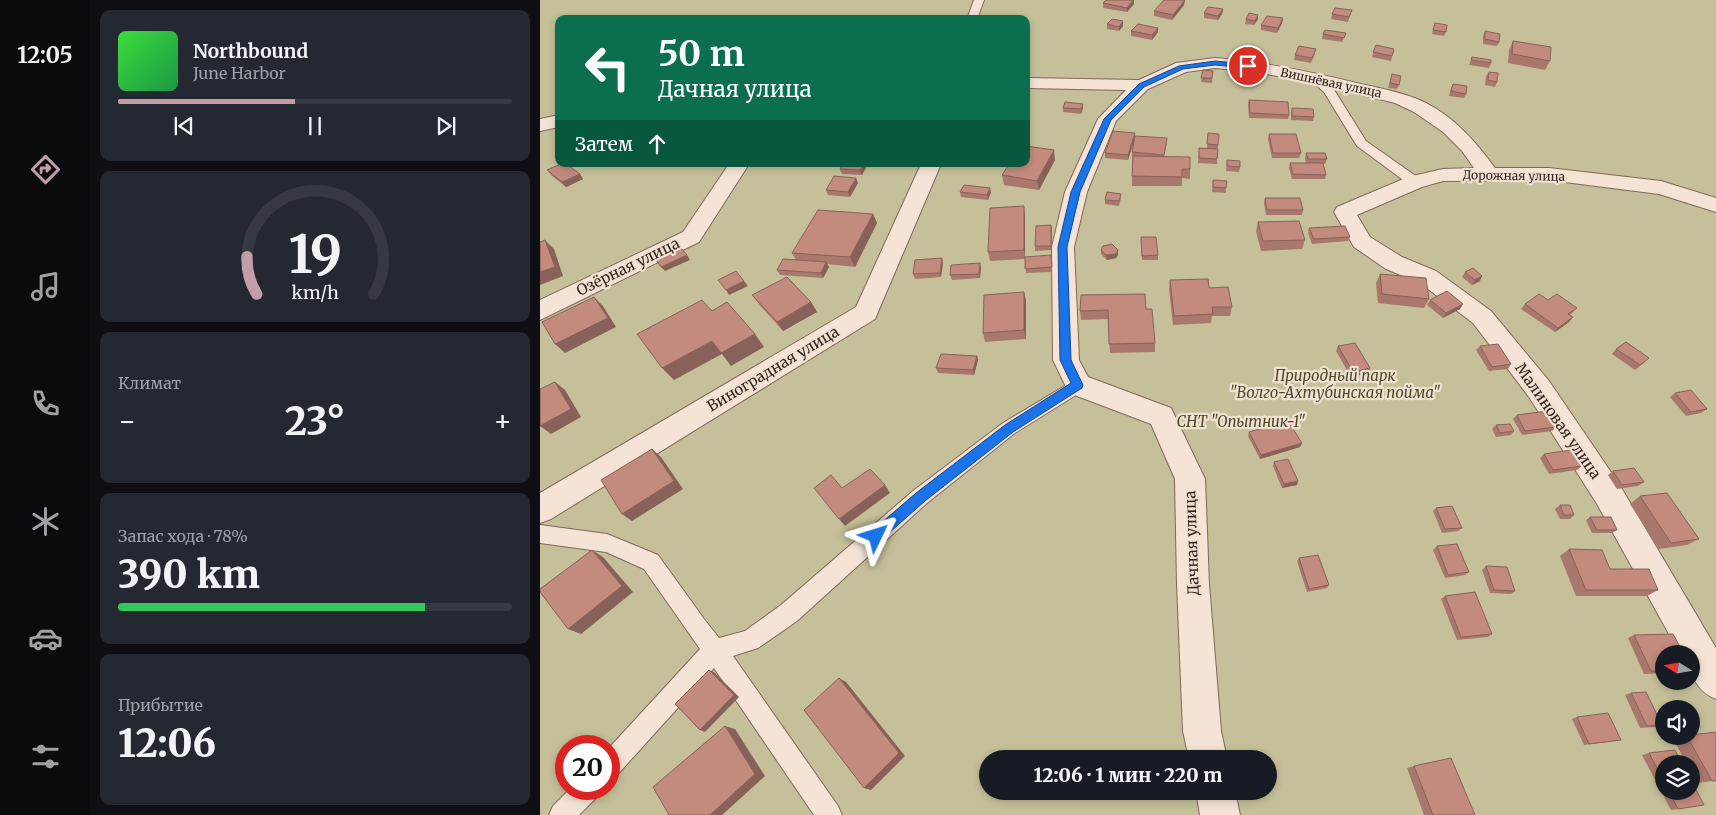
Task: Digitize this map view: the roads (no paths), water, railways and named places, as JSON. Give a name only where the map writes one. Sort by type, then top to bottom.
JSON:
[{"type":"street","name":"Вишнёвая улица","points":[[1030,83],[1142,85],[1182,67],[1215,63],[1248,66],[1314,78],[1401,99],[1421,108],[1450,128],[1469,148],[1489,175]]},
{"type":"street","points":[[1078,385],[1066,360],[1063,247],[1076,192],[1108,119],[1142,85]]},
{"type":"street","points":[[540,125],[555,122]]},
{"type":"street","name":"Озёрная улица","points":[[540,310],[691,237],[737,167]]},
{"type":"street","name":"Виноградная улица","points":[[540,509],[866,313],[930,167]]},
{"type":"street","name":"Дорожная улица","points":[[1345,212],[1414,182],[1443,175],[1549,174],[1661,188],[1716,205]]},
{"type":"street","name":"Малиновая улица","points":[[1345,212],[1362,242],[1394,263],[1428,277],[1482,317],[1539,389],[1608,494],[1716,681]]},
{"type":"street","name":"Дачная улица","points":[[1078,385],[1161,416],[1190,479],[1193,584],[1202,731],[1206,750]]},
{"type":"street","points":[[1216,800],[1220,815]]},
{"type":"lane","points":[[973,15],[979,0]]},
{"type":"lane","points":[[1314,78],[1329,90],[1361,142],[1414,182]]},
{"type":"lane","points":[[620,753],[715,650],[750,640],[789,613],[920,497],[1009,428],[1078,385]]},
{"type":"lane","points":[[540,534],[607,543],[651,562],[696,627],[715,650],[829,815]]},
{"type":"lane","points":[[562,815],[576,800]]},
{"type":"park label","name":"Природный парк \"Волго-Ахтубинская пойма\"","points":[[1335,384]]},
{"type":"park label","name":"СНТ \"Опытник-1\"","points":[[1241,422]]}]
